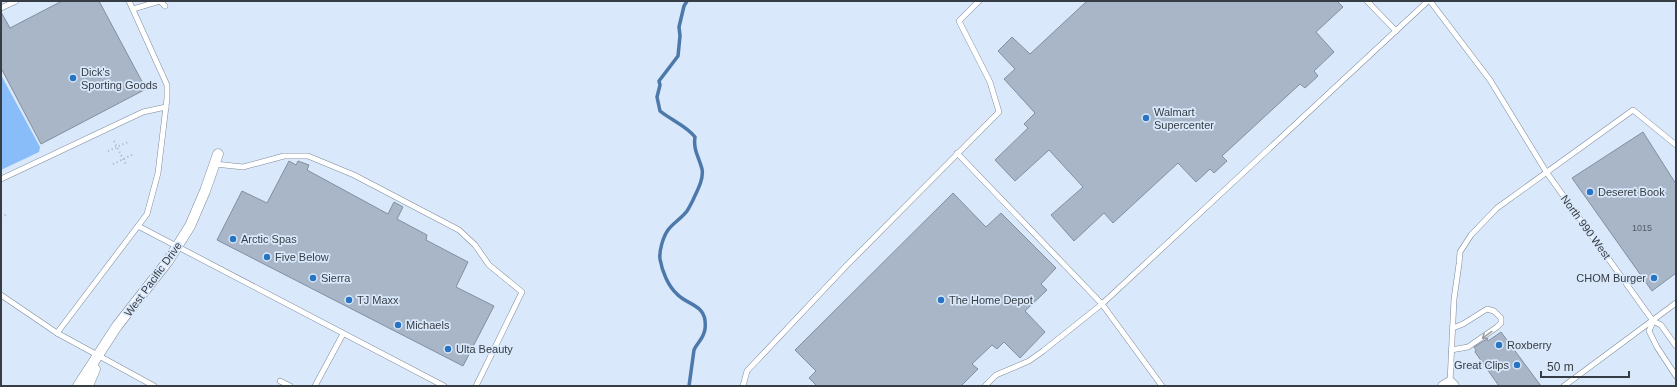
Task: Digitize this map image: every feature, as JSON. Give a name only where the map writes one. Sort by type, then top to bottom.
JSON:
[{"type":"street","name":"West Pacific Drive","points":[[78,386],[118,326],[168,261],[190,226],[218,154]]},
{"type":"street","name":"West Pacific Drive","points":[[88,386],[99,356]]},
{"type":"lane","points":[[1,8],[16,1]]},
{"type":"lane","points":[[58,333],[147,214],[158,173],[166,107],[167,85],[129,1]]},
{"type":"lane","points":[[132,9],[160,1],[165,6]]},
{"type":"lane","points":[[743,386],[746,371],[853,258],[957,153],[1000,112],[990,82],[959,20],[979,1]]},
{"type":"lane","points":[[1367,1],[1396,31]]},
{"type":"lane","points":[[985,386],[996,375],[1029,360],[1043,351],[1102,304],[1429,1]]},
{"type":"lane","name":"North 990 West","points":[[1429,1],[1490,80],[1547,173],[1653,321],[1661,325],[1676,346]]},
{"type":"lane","points":[[1,179],[143,112],[166,107]]},
{"type":"lane","points":[[1449,385],[1454,296],[1460,252],[1471,235],[1497,208],[1633,110],[1676,145]]},
{"type":"lane","points":[[957,153],[1102,304],[1162,386]]},
{"type":"lane","points":[[215,164],[243,167],[284,156],[308,156],[354,175],[459,230],[475,245],[489,265],[522,292],[476,386]]},
{"type":"lane","points":[[138,226],[444,386]]},
{"type":"lane","points":[[1,295],[58,333],[154,386]]},
{"type":"lane","points":[[1564,386],[1676,303]]},
{"type":"lane","points":[[1451,350],[1468,347],[1497,327],[1501,323],[1501,318],[1494,310],[1487,309],[1463,324],[1453,328]]},
{"type":"lane","points":[[1653,321],[1649,331],[1657,347],[1676,376]]},
{"type":"lane","points":[[315,386],[343,334]]},
{"type":"lane","points":[[280,382],[290,386]]},
{"type":"path","points":[[114,141],[126,165]]},
{"type":"path","points":[[108,151],[128,142]]},
{"type":"path","points":[[113,164],[134,154]]},
{"type":"path","points":[[1,218],[8,214]]},
{"type":"shaded area","points":[[1,75],[40,147],[39,152],[1,170]]},
{"type":"building","name":"Dick's Sporting Goods","points":[[62,1],[99,1],[146,89],[41,144],[1,68],[1,12],[10,28]]},
{"type":"building","name":"Walmart Supercenter","points":[[1087,1],[1337,1],[1343,7],[1316,32],[1334,52],[1314,71],[1318,76],[1305,88],[1300,84],[1222,156],[1227,161],[1214,173],[1210,169],[1196,182],[1178,163],[1113,223],[1104,213],[1074,241],[1051,215],[1083,187],[1049,150],[1015,181],[995,160],[1028,128],[1024,124],[1035,113],[1004,79],[1015,69],[998,51],[1012,37],[1030,54]]},
{"type":"building","points":[[1643,132],[1676,184],[1676,273],[1652,291],[1572,178]]},
{"type":"building","points":[[289,161],[296,165],[298,161],[309,165],[307,170],[388,214],[394,202],[403,207],[397,219],[427,235],[426,240],[468,262],[456,287],[494,306],[463,366],[217,240],[242,191],[267,203]]},
{"type":"building","name":"The Home Depot","points":[[953,193],[986,227],[1001,213],[1056,268],[1041,284],[1047,290],[1025,311],[1045,332],[1020,358],[1004,342],[997,349],[992,345],[972,364],[978,369],[961,386],[817,386],[809,378],[816,371],[795,350]]},
{"type":"building","points":[[1501,332],[1541,386],[1499,386],[1475,352],[1476,350],[1474,347],[1487,339],[1488,341]]},
{"type":"waterway","points":[[687,1],[684,6],[679,27],[680,36],[678,56],[659,81],[660,85],[657,97],[660,111],[688,130],[695,137],[696,150],[702,169],[701,181],[693,200],[685,214],[670,227],[666,233],[660,252],[661,264],[668,283],[681,298],[700,310],[705,321],[703,335],[694,350],[689,386]]},
{"type":"place","name":"Dick's Sporting Goods","points":[[73,78]]},
{"type":"place","name":"Walmart Supercenter","points":[[1146,118]]},
{"type":"place","name":"Deseret Book","points":[[1590,192]]},
{"type":"place","name":"Arctic Spas","points":[[233,239]]},
{"type":"place","name":"Five Below","points":[[267,257]]},
{"type":"place","name":"Sierra","points":[[313,278]]},
{"type":"place","name":"CHOM Burger","points":[[1654,278]]},
{"type":"place","name":"TJ Maxx","points":[[349,300]]},
{"type":"place","name":"The Home Depot","points":[[941,300]]},
{"type":"place","name":"Michaels","points":[[398,325]]},
{"type":"place","name":"Roxberry","points":[[1499,345]]},
{"type":"place","name":"Ulta Beauty","points":[[448,349]]},
{"type":"place","name":"Great Clips","points":[[1517,365]]}]
